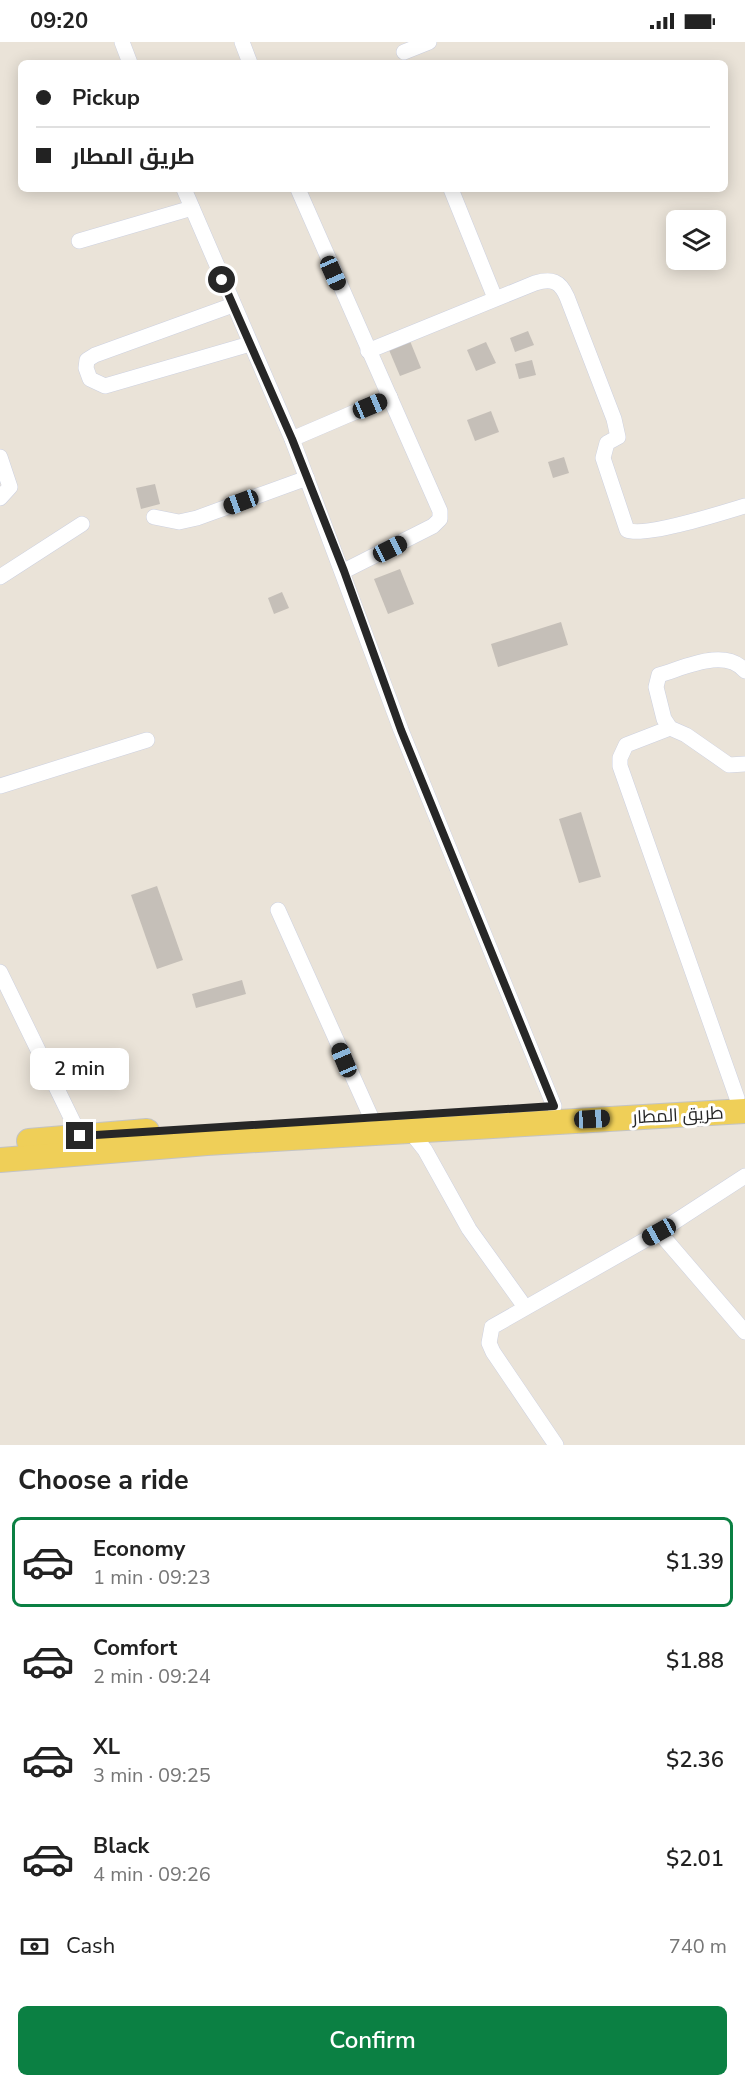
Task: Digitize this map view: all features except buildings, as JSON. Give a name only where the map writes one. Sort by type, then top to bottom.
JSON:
[{"type":"main road","name":"طريق المطار","points":[[0,1160],[371,1117],[554,1106],[742,1102]]},
{"type":"main road","name":"طريق المطار","points":[[0,1144],[80,1136],[410,1131],[742,1102]]},
{"type":"street","points":[[122,42],[129,60]]},
{"type":"street","points":[[242,42],[249,60]]},
{"type":"street","points":[[404,52],[429,42]]},
{"type":"street","points":[[188,192],[192,208],[233,305],[292,439],[344,571],[401,730],[554,1106]]},
{"type":"street","points":[[299,192],[368,351],[439,504],[440,519],[422,533],[344,571]]},
{"type":"street","points":[[452,192],[495,298]]},
{"type":"street","points":[[79,241],[192,208]]},
{"type":"street","points":[[368,351],[544,280],[559,283],[616,429],[618,437],[607,443],[603,458],[627,530],[639,532],[673,526],[745,506]]},
{"type":"street","points":[[233,305],[95,355],[87,360],[86,368],[90,379],[105,386],[250,344]]},
{"type":"street","points":[[292,439],[390,397]]},
{"type":"street","points":[[0,457],[10,487],[0,498]]},
{"type":"street","points":[[154,517],[168,521],[188,520],[307,478]]},
{"type":"street","points":[[0,577],[82,524]]},
{"type":"street","points":[[745,671],[738,663],[719,659],[659,675],[656,687],[664,719],[670,728],[686,735],[729,765],[745,764]]},
{"type":"street","points":[[670,728],[626,745],[620,758],[620,766],[742,1102]]},
{"type":"street","points":[[0,786],[147,741]]},
{"type":"street","points":[[278,910],[371,1117]]},
{"type":"street","points":[[0,972],[80,1136]]},
{"type":"street","points":[[410,1131],[425,1150],[469,1229],[525,1307]]},
{"type":"street","points":[[556,1445],[489,1343],[492,1327],[659,1232],[745,1176]]},
{"type":"street","points":[[659,1232],[745,1332]]},
{"type":"route","points":[[80,1136],[554,1106],[401,730],[344,571],[292,439],[222,280]]}]
